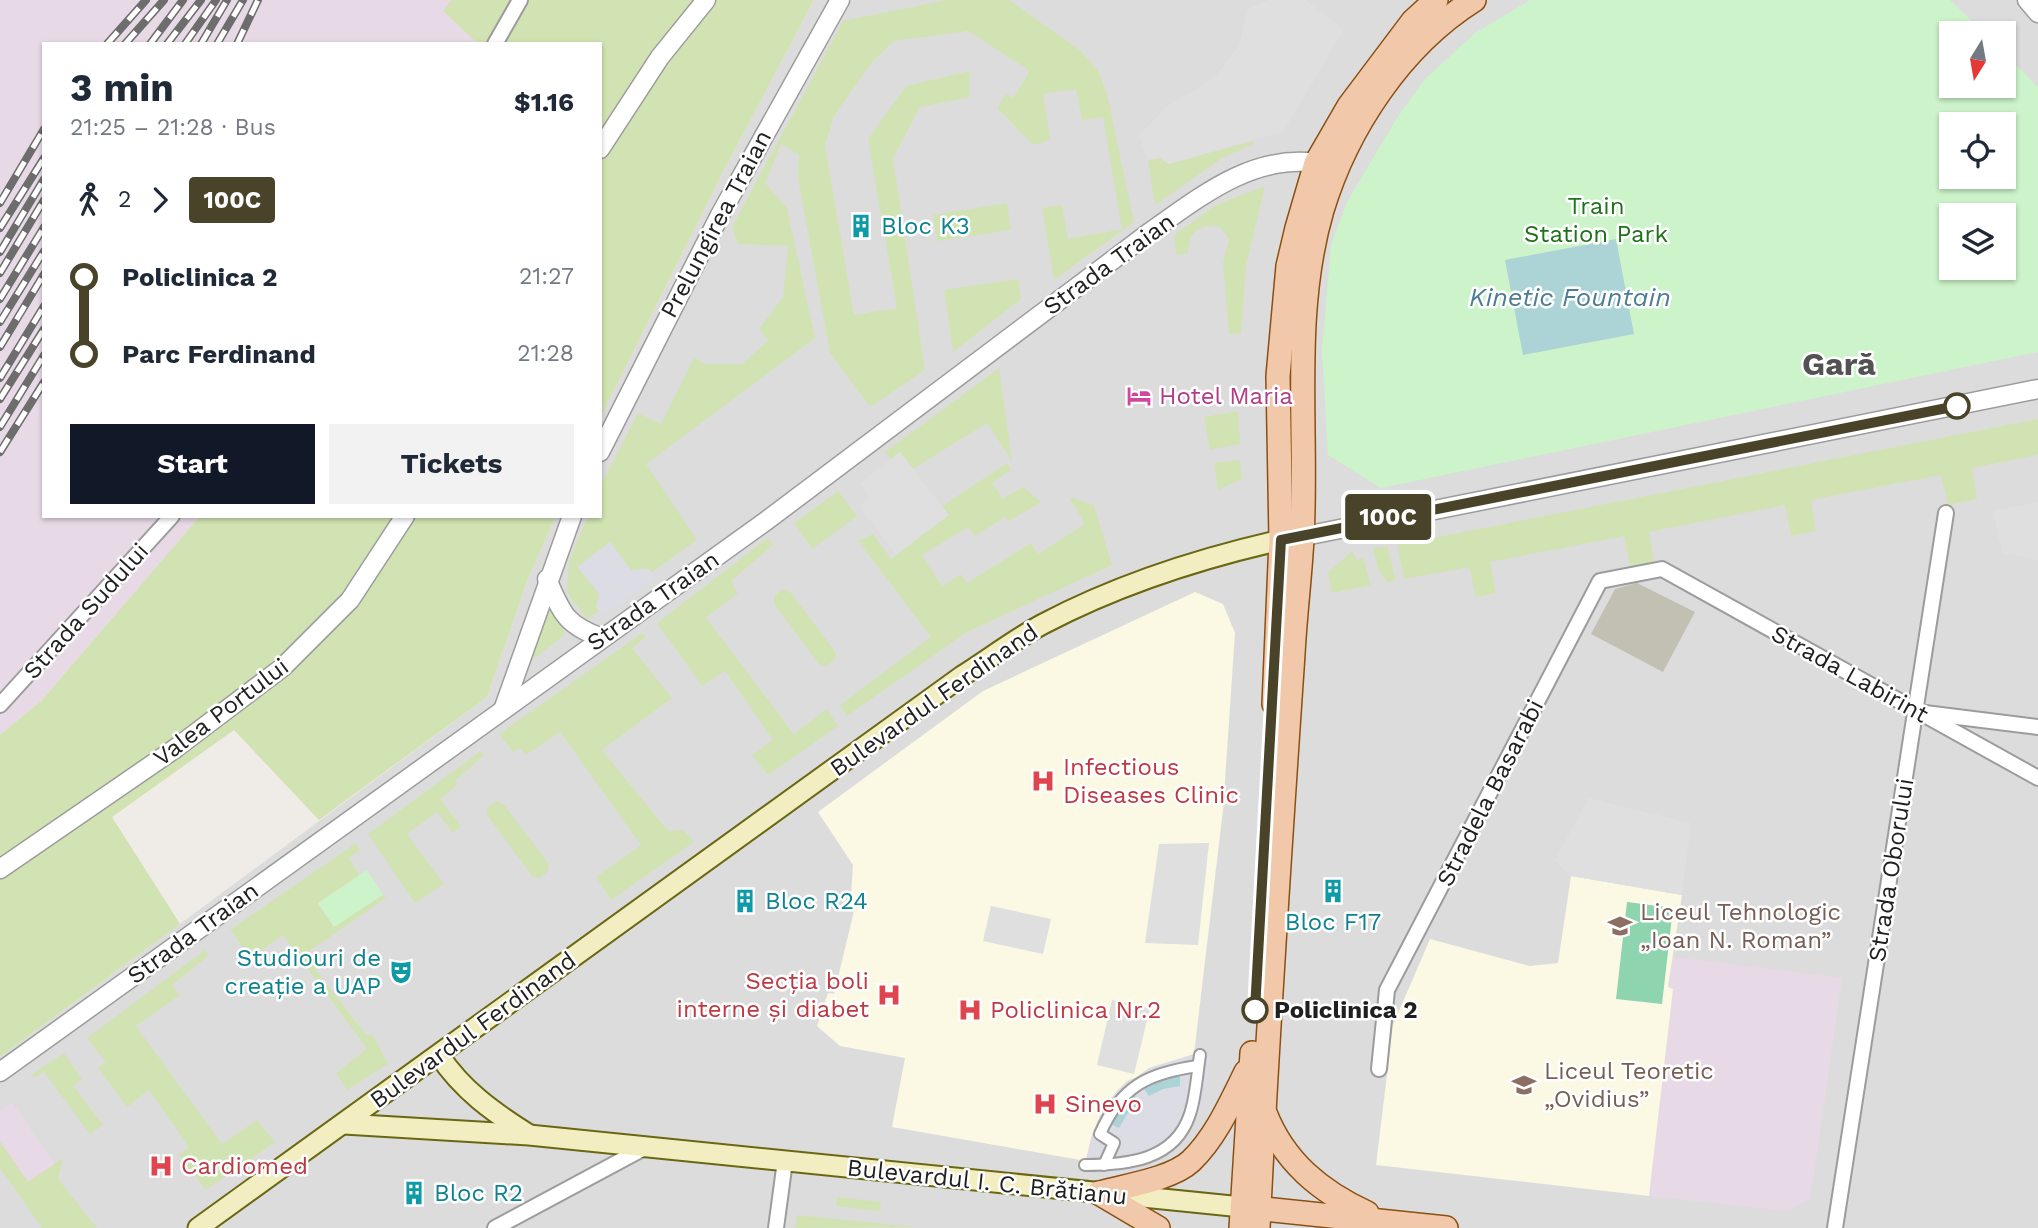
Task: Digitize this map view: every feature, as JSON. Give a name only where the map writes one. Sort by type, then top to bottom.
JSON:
[{"type":"main road","points":[[1250,1218],[1251,1062],[1292,538],[1278,376],[1291,253],[1316,163],[1364,84],[1413,21],[1436,0]]},
{"type":"main road","points":[[1250,1218],[1264,1112],[1306,292],[1323,206],[1337,167],[1378,94],[1431,33],[1475,0]]},
{"type":"main road","name":"Bulevardul Ferdinand","points":[[198,1228],[962,676],[1041,625],[1123,586],[1200,558],[1292,538]]},
{"type":"main road","name":"Bulevardul I. C. Brătianu","points":[[439,1055],[478,1100],[529,1135]]},
{"type":"main road","points":[[1099,1194],[1159,1177],[1190,1162],[1225,1113],[1251,1062]]},
{"type":"main road","points":[[1264,1112],[1284,1152],[1304,1175],[1378,1225]]},
{"type":"main road","name":"Bulevardul I. C. Brătianu","points":[[344,1124],[529,1135],[785,1161],[1099,1194],[1250,1218],[1446,1228]]},
{"type":"main road","points":[[1099,1194],[1158,1228]]},
{"type":"street","points":[[496,42],[520,0]]},
{"type":"street","points":[[602,146],[660,57],[706,0]]},
{"type":"street","name":"Prelungirea Traian","points":[[602,448],[720,215],[840,0]]},
{"type":"street","points":[[2027,0],[2038,13]]},
{"type":"street","name":"Strada Traian","points":[[0,1072],[766,521],[1150,232],[1214,188],[1254,169],[1280,162],[1316,163]]},
{"type":"street","name":"Bulevardul Ferdinand","points":[[1292,538],[2038,389]]},
{"type":"street","name":"Strada Oborului","points":[[1835,1228],[1946,513]]},
{"type":"street","name":"Strada Sudului","points":[[0,705],[170,518]]},
{"type":"street","name":"Valea Portului","points":[[0,869],[176,748],[283,667],[350,600],[404,518]]},
{"type":"street","points":[[503,709],[547,579],[571,518]]},
{"type":"street","name":"Strada Labirint","points":[[1662,569],[2038,778]]},
{"type":"street","name":"Stradela Basarabi","points":[[1378,1069],[1387,990],[1600,581],[1662,569]]},
{"type":"street","points":[[547,579],[568,621],[578,629],[602,638]]},
{"type":"street","points":[[1917,713],[2038,727]]},
{"type":"street","points":[[1085,1165],[1104,1165],[1150,1159],[1172,1142],[1190,1116],[1199,1060],[1152,1076],[1118,1099],[1100,1133],[1114,1143],[1104,1165]]},
{"type":"street","points":[[495,1228],[646,1147]]},
{"type":"street","points":[[776,1228],[785,1161]]},
{"type":"shaded area","points":[[0,0],[558,0],[530,42],[42,42],[42,518],[198,518],[42,700],[0,735]]},
{"type":"shaded area","points":[[814,0],[2038,0],[2038,1228],[0,1228],[0,1057],[487,697],[528,579],[555,518],[602,518],[602,414],[723,172]]},
{"type":"shaded area","points":[[1269,0],[1305,0],[1344,30],[1283,132],[1168,164],[1160,158],[1148,160],[1139,136],[1166,107],[1214,78],[1239,46],[1248,9]]},
{"type":"shaded area","points":[[900,452],[949,515],[896,555],[859,506],[869,497],[859,484]]},
{"type":"shaded area","points":[[2038,502],[2038,560],[2002,553],[1993,511]]},
{"type":"shaded area","points":[[610,542],[631,570],[648,569],[656,577],[603,616],[596,607],[600,595],[577,567]]},
{"type":"shaded area","points":[[1637,583],[1695,612],[1663,672],[1591,634],[1615,589]]},
{"type":"shaded area","points":[[1195,592],[1223,604],[1235,633],[1223,810],[1194,1054],[1127,1081],[1103,1109],[1092,1135],[1086,1161],[892,1127],[905,1058],[840,1046],[817,1026],[828,993],[834,994],[854,911],[850,910],[853,865],[818,812],[983,691]]},
{"type":"shaded area","points":[[1588,798],[1691,823],[1682,895],[1571,876],[1555,860]]},
{"type":"shaded area","points":[[1209,843],[1198,945],[1145,943],[1159,844]]},
{"type":"shaded area","name":"Liceul Teoretic „Ovidius”","points":[[1571,876],[1682,895],[1668,987],[1673,989],[1649,1196],[1376,1165],[1393,1025],[1430,939],[1530,966],[1558,963]]},
{"type":"shaded area","points":[[991,906],[1051,919],[1043,954],[983,941]]},
{"type":"shaded area","points":[[1673,957],[1842,978],[1809,1200],[1788,1211],[1649,1196],[1673,989],[1668,988]]},
{"type":"shaded area","points":[[1112,1000],[1150,1008],[1134,1074],[1097,1065]]},
{"type":"shaded area","points":[[1194,1054],[1211,1056],[1207,1084],[1198,1117],[1177,1147],[1154,1164],[1119,1174],[1083,1172],[1092,1135],[1103,1109],[1118,1090],[1149,1068]]},
{"type":"shaded area","points":[[12,1102],[55,1164],[28,1182],[0,1142],[0,1111]]},
{"type":"green space","points":[[452,0],[814,0],[723,172],[602,414],[602,42],[476,42],[443,11]]},
{"type":"green space","points":[[946,0],[1009,0],[1081,51],[1098,71],[1107,94],[1134,222],[1054,280],[1042,208],[1062,205],[1068,239],[1122,229],[1103,117],[1082,120],[1076,89],[1043,94],[1050,140],[1033,145],[997,108],[1006,94],[1013,98],[1030,71],[968,31],[894,41],[872,62],[834,116],[825,145],[854,315],[897,308],[868,139],[906,86],[970,71],[969,97],[920,107],[893,158],[925,370],[870,407],[830,353],[798,178],[799,155],[781,144],[765,183],[787,208],[815,338],[646,464],[697,540],[652,572],[648,569],[631,570],[610,542],[596,607],[599,611],[587,619],[567,593],[569,561],[587,518],[602,518],[602,483],[638,413],[661,424],[694,358],[706,364],[742,364],[768,341],[759,329],[783,297],[788,246],[738,244],[732,227],[843,21]]},
{"type":"green space","name":"Train Station Park","points":[[1530,0],[1950,0],[1972,21],[1939,21],[1939,98],[2016,98],[2016,65],[2038,87],[2038,352],[1381,488],[1328,455],[1322,350],[1331,245],[1347,202],[1397,118],[1424,80],[1475,33]]},
{"type":"green space","points":[[1253,141],[1254,144],[1222,158],[1155,205],[1148,160],[1160,158],[1169,164]]},
{"type":"green space","points":[[1265,186],[1246,266],[1241,333],[1229,334],[1223,263],[1229,239],[1220,227],[1206,226],[1193,234],[1188,253],[1176,255],[1174,235],[1216,205]]},
{"type":"green space","points":[[1007,203],[1011,230],[937,241],[933,215]]},
{"type":"green space","points":[[1018,279],[1021,299],[953,352],[944,290]]},
{"type":"green space","points":[[999,368],[1012,461],[987,423],[913,469],[900,452],[891,459],[885,452]]},
{"type":"green space","points":[[1238,411],[1240,444],[1210,450],[1204,417]]},
{"type":"green space","points":[[2038,419],[2038,455],[1972,468],[1977,499],[1948,505],[1941,475],[1811,500],[1816,531],[1791,536],[1785,505],[1649,532],[1654,562],[1630,567],[1624,536],[1490,562],[1496,593],[1476,597],[1469,567],[1404,579],[1397,545]]},
{"type":"green space","points":[[1240,460],[1242,479],[1218,490],[1214,463]]},
{"type":"green space","points":[[1007,463],[1011,470],[992,483],[1002,499],[1023,487],[1041,502],[1009,521],[1005,517],[975,536],[968,527],[922,555],[942,586],[961,574],[967,583],[1031,543],[1038,554],[1085,524],[1069,497],[1094,505],[1112,565],[967,632],[847,716],[840,705],[931,637],[858,541],[873,534],[891,559],[948,515],[942,506]]},
{"type":"green space","points":[[838,491],[857,516],[812,549],[794,523]]},
{"type":"green space","points":[[198,518],[555,518],[528,579],[487,697],[319,820],[234,730],[112,817],[180,924],[0,1057],[0,735],[42,700]]},
{"type":"green space","points":[[768,538],[773,545],[731,581],[738,593],[706,618],[794,734],[827,709],[838,726],[768,775],[752,755],[773,740],[725,671],[702,686],[657,623]]},
{"type":"green space","points":[[1387,546],[1396,580],[1387,582],[1378,570],[1373,548]]},
{"type":"green space","points":[[1352,551],[1357,560],[1363,558],[1371,585],[1332,593],[1328,573]]},
{"type":"green space","points":[[783,589],[791,593],[836,653],[835,659],[827,666],[820,665],[774,604],[774,596]]},
{"type":"green space","points":[[547,607],[552,608],[565,634],[530,662]]},
{"type":"green space","points":[[642,633],[646,637],[632,648],[672,698],[602,750],[668,831],[683,830],[694,842],[611,900],[596,877],[641,845],[560,732],[526,755],[520,748],[513,752],[499,734]]},
{"type":"green space","points":[[481,751],[484,755],[455,781],[457,785],[440,799],[461,826],[453,833],[437,812],[407,834],[444,884],[415,903],[368,834]]},
{"type":"green space","points":[[496,801],[504,805],[549,864],[548,871],[540,878],[533,877],[487,815],[487,808]]},
{"type":"green space","points":[[356,843],[360,850],[349,858],[360,876],[318,904],[334,927],[383,895],[386,898],[308,952],[315,962],[315,969],[366,1035],[373,1035],[388,1064],[347,1090],[336,1073],[367,1049],[283,935],[251,958],[230,930]]},
{"type":"green space","points":[[367,870],[383,895],[334,927],[318,903]]},
{"type":"green space","points":[[1627,902],[1673,908],[1662,1004],[1616,999]]},
{"type":"green space","points":[[205,950],[208,956],[172,985],[180,995],[136,1026],[222,1144],[257,1120],[275,1142],[206,1190],[179,1155],[189,1147],[149,1090],[127,1107],[98,1068],[106,1062],[87,1038]]},
{"type":"green space","points":[[64,1053],[82,1079],[73,1086],[103,1125],[90,1134],[44,1072],[33,1078],[31,1075]]},
{"type":"green space","points":[[0,1142],[28,1182],[63,1158],[58,1179],[97,1228],[42,1228],[0,1168]]},
{"type":"green space","points":[[837,1197],[881,1202],[880,1211],[836,1206]]},
{"type":"green space","points":[[797,1215],[916,1227],[795,1228]]},
{"type":"water","name":"Kinetic Fountain","points":[[1616,239],[1634,334],[1523,355],[1505,260]]},
{"type":"water","points":[[1180,1076],[1180,1086],[1163,1089],[1149,1096],[1144,1089],[1159,1080]]},
{"type":"water","points":[[1134,1094],[1140,1103],[1127,1114],[1119,1128],[1111,1124],[1113,1117]]},
{"type":"railway","points":[[109,42],[146,0]]},
{"type":"railway","points":[[127,42],[164,0]]},
{"type":"railway","points":[[152,42],[183,0]]},
{"type":"railway","points":[[169,42],[201,0]]},
{"type":"railway","points":[[186,42],[216,0]]},
{"type":"railway","points":[[202,42],[227,0]]},
{"type":"railway","points":[[218,42],[243,0]]},
{"type":"railway","points":[[238,42],[258,0]]},
{"type":"railway","points":[[0,203],[42,132]]},
{"type":"railway","points":[[0,228],[42,161]]},
{"type":"railway","points":[[0,252],[42,182]]},
{"type":"railway","points":[[0,273],[42,203]]},
{"type":"railway","points":[[0,299],[42,230]]},
{"type":"railway","points":[[0,322],[42,254]]},
{"type":"railway","points":[[0,347],[42,277]]},
{"type":"railway","points":[[0,378],[42,309]]},
{"type":"railway","points":[[0,399],[42,332]]},
{"type":"railway","points":[[0,427],[42,358]]},
{"type":"railway","points":[[0,452],[42,385]]},
{"type":"bus line","name":"100C","points":[[1255,1010],[1279,616],[1281,540],[1957,406]]},
{"type":"place","name":"Bloc K3","points":[[861,226]]},
{"type":"place","name":"Hotel Maria","points":[[1139,396]]},
{"type":"place","name":"Infectious Diseases Clinic","points":[[1043,781]]},
{"type":"place","name":"Bloc F17","points":[[1333,891]]},
{"type":"place","name":"Bloc R24","points":[[745,901]]},
{"type":"place","name":"Liceul Tehnologic „Ioan N. Roman”","points":[[1620,926]]},
{"type":"place","name":"Studiouri de creație a UAP","points":[[401,972]]},
{"type":"place","name":"Secția boli interne și diabet","points":[[889,995]]},
{"type":"place","name":"Policlinica Nr.2","points":[[970,1010]]},
{"type":"place","name":"Policlinica 2","points":[[1255,1010]]},
{"type":"place","name":"Liceul Teoretic „Ovidius”","points":[[1524,1085]]},
{"type":"place","name":"Sinevo","points":[[1045,1104]]},
{"type":"place","name":"Cardiomed","points":[[161,1166]]},
{"type":"place","name":"Bloc R2","points":[[414,1193]]},
{"type":"district","name":"Gară","points":[[1839,364]]}]
